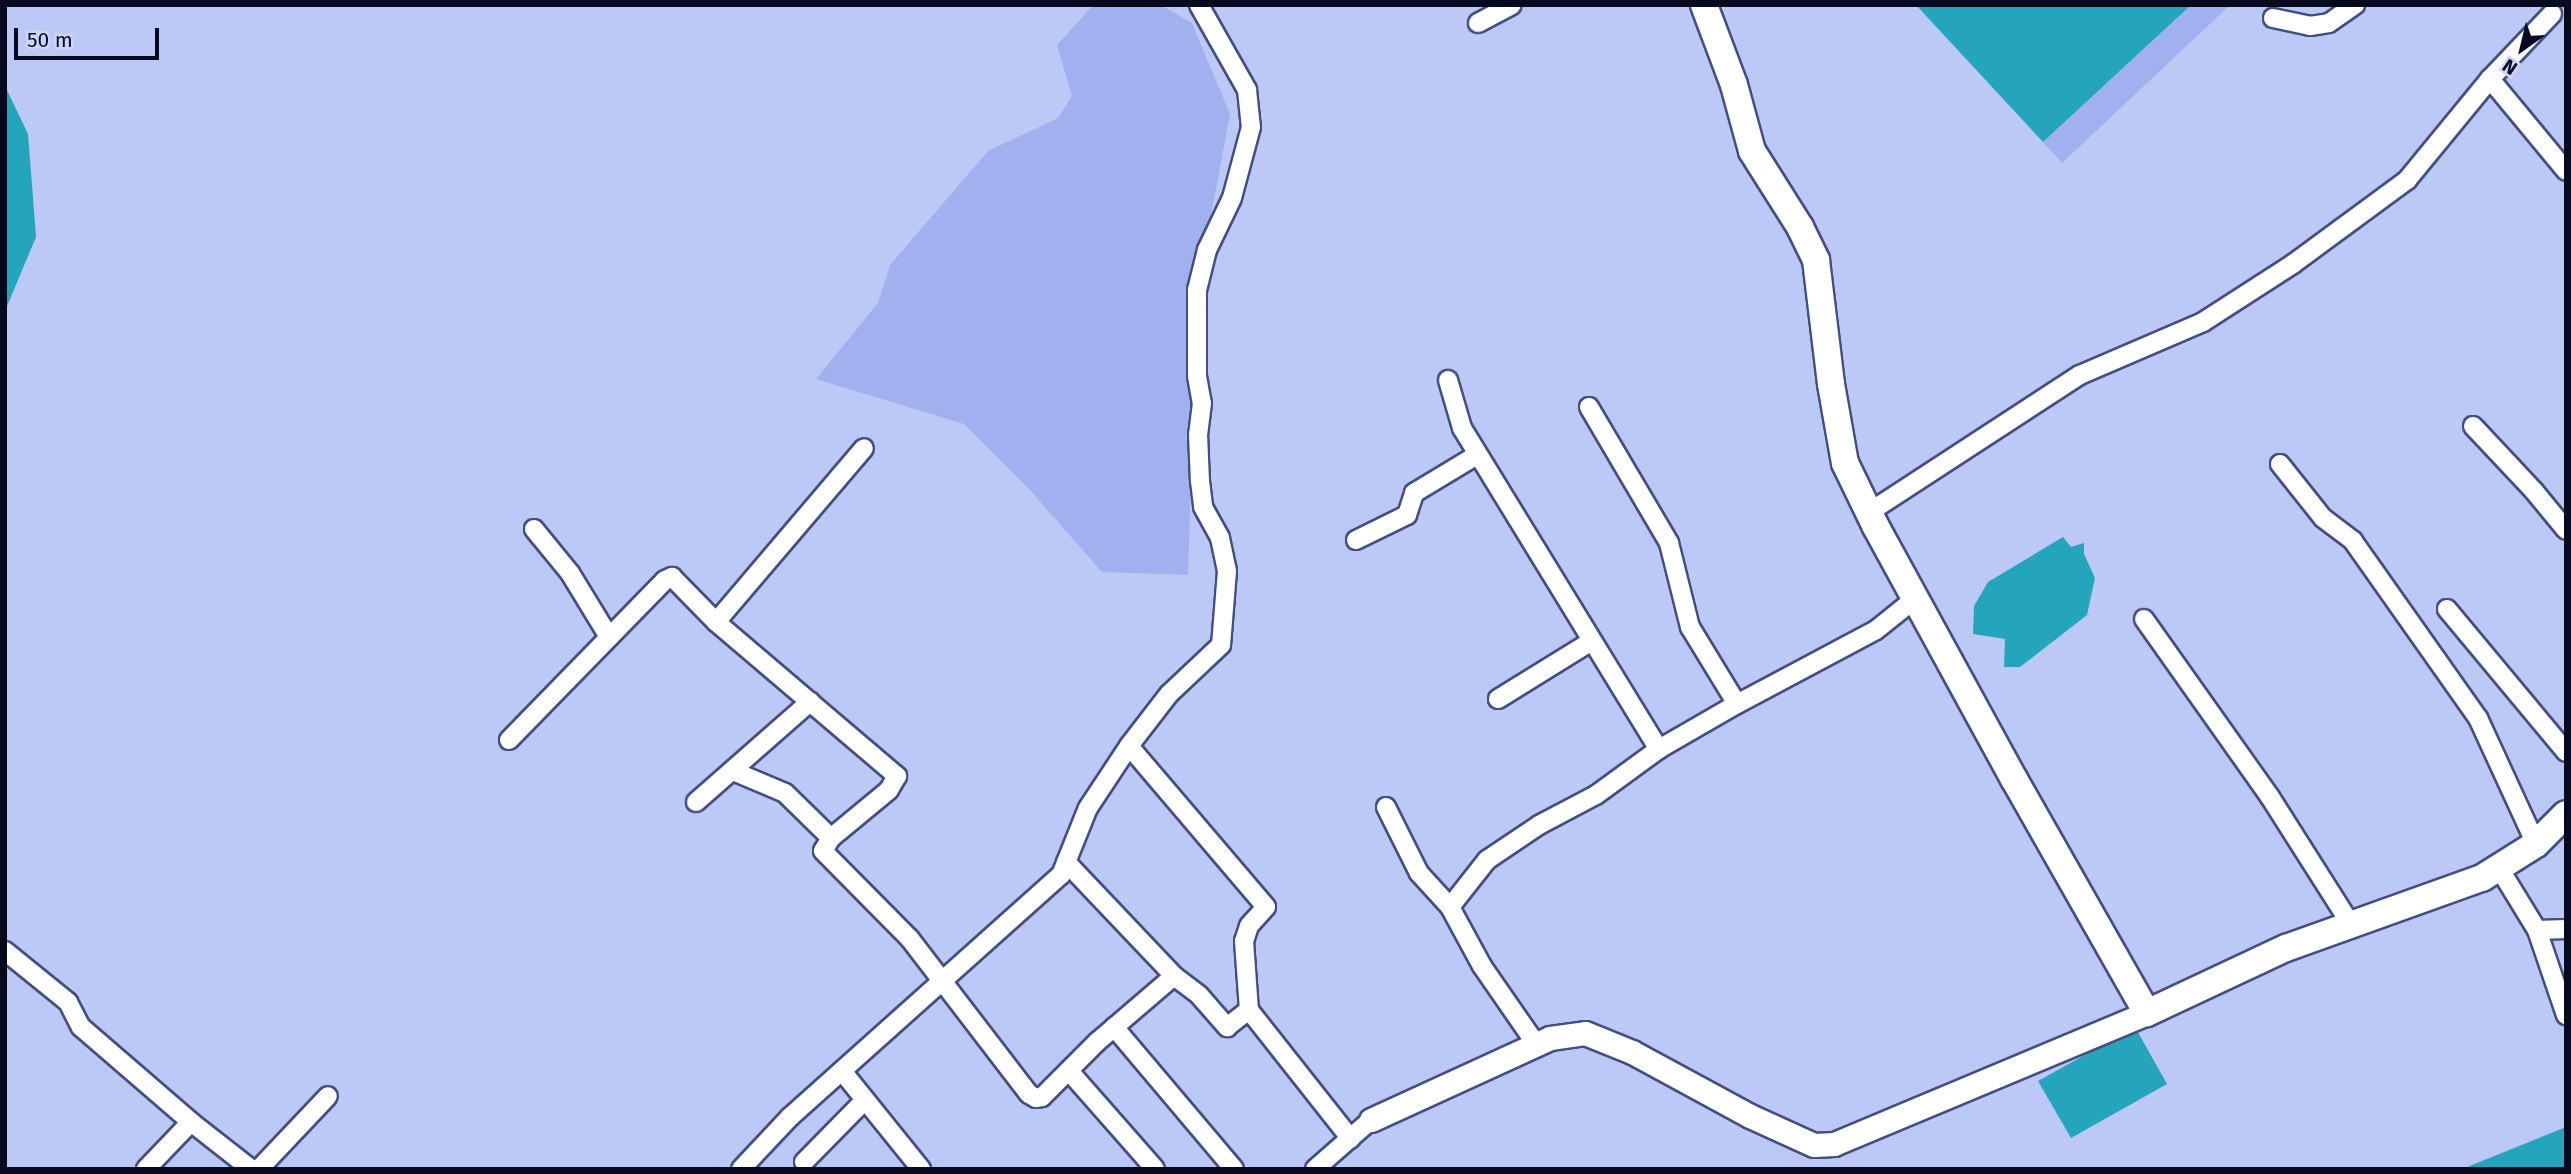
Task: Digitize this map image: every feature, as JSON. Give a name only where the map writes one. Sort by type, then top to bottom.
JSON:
[{"type":"main road","points":[[1704,5],[1734,85],[1752,151],[1800,227],[1816,260],[1830,384],[1845,463],[1871,511],[1876,527],[2147,1013],[2286,948],[2482,878],[2536,844],[2566,814]]},
{"type":"street","points":[[741,1169],[790,1117],[1061,875],[1088,808],[1129,746],[1169,694],[1221,645],[1227,570],[1220,538],[1203,507],[1199,481],[1198,434],[1202,403],[1197,376],[1197,290],[1207,250],[1232,198],[1251,127],[1247,90],[1199,5]]},
{"type":"street","points":[[1478,23],[1512,5]]},
{"type":"street","points":[[2273,18],[2310,26],[2329,23],[2356,5]]},
{"type":"street","points":[[1871,511],[2080,375],[2203,322],[2293,264],[2407,180],[2490,79],[2552,14]]},
{"type":"street","points":[[2490,79],[2566,171]]},
{"type":"street","points":[[1448,380],[1462,428],[1477,455],[1659,750]]},
{"type":"street","points":[[1589,407],[1670,543],[1690,627],[1737,704]]},
{"type":"street","points":[[2473,426],[2535,491],[2566,530]]},
{"type":"street","points":[[716,622],[864,448]]},
{"type":"street","points":[[1356,540],[1407,515],[1414,493],[1477,455]]},
{"type":"street","points":[[2280,464],[2323,518],[2353,541],[2478,719],[2536,844]]},
{"type":"street","points":[[534,528],[570,573],[608,637]]},
{"type":"street","points":[[509,740],[608,637],[665,580],[672,577],[716,622],[897,776],[889,790],[831,838],[823,851],[910,939],[1029,1094],[1036,1098],[1042,1097],[1114,1027],[1174,976]]},
{"type":"street","points":[[1450,907],[1488,860],[1539,825],[1596,795],[1659,750],[1737,704],[1876,630],[1916,598]]},
{"type":"street","points":[[2447,609],[2566,752]]},
{"type":"street","points":[[2144,619],[2270,797],[2352,926]]},
{"type":"street","points":[[1498,699],[1592,641]]},
{"type":"street","points":[[696,802],[810,702]]},
{"type":"street","points":[[1129,746],[1266,907],[1249,926],[1244,941],[1249,1010],[1351,1139]]},
{"type":"street","points":[[733,771],[785,793],[831,838]]},
{"type":"street","points":[[1386,807],[1419,873],[1450,907],[1482,966],[1536,1044]]},
{"type":"street","points":[[1066,862],[1174,976],[1199,995],[1227,1027],[1249,1010]]},
{"type":"street","points":[[2499,868],[2537,930],[2566,1014]]},
{"type":"street","points":[[2537,930],[2566,929]]},
{"type":"street","points":[[5,951],[68,1002],[81,1027],[191,1122],[251,1169]]},
{"type":"street","points":[[1315,1169],[1371,1120],[1550,1038],[1585,1033],[1632,1052],[1750,1116],[1814,1145],[1834,1144],[2147,1013]]},
{"type":"street","points":[[1114,1027],[1228,1167]]},
{"type":"street","points":[[842,1071],[921,1169]]},
{"type":"street","points":[[1069,1071],[1155,1169]]},
{"type":"street","points":[[259,1169],[328,1096]]},
{"type":"street","points":[[804,1162],[865,1100]]},
{"type":"street","points":[[146,1169],[191,1122]]},
{"type":"shaded area","points":[[1093,5],[1161,5],[1192,23],[1230,114],[1197,290],[1188,575],[1102,572],[1029,489],[964,424],[816,379],[878,303],[890,265],[988,151],[1058,118],[1072,96],[1057,45]]},
{"type":"shaded area","points":[[1916,5],[2191,5],[2043,142]]},
{"type":"shaded area","points":[[2191,5],[2230,5],[2062,163],[2043,142]]},
{"type":"shaded area","points":[[5,86],[28,134],[36,237],[5,311]]},
{"type":"shaded area","points":[[2063,537],[2071,547],[2084,543],[2084,554],[2095,578],[2087,615],[2020,667],[2004,667],[2005,639],[1973,634],[1974,606],[1988,582]]},
{"type":"shaded area","points":[[2135,1027],[2167,1084],[2071,1138],[2038,1081]]},
{"type":"shaded area","points":[[2566,1127],[2566,1169],[2462,1169]]}]
